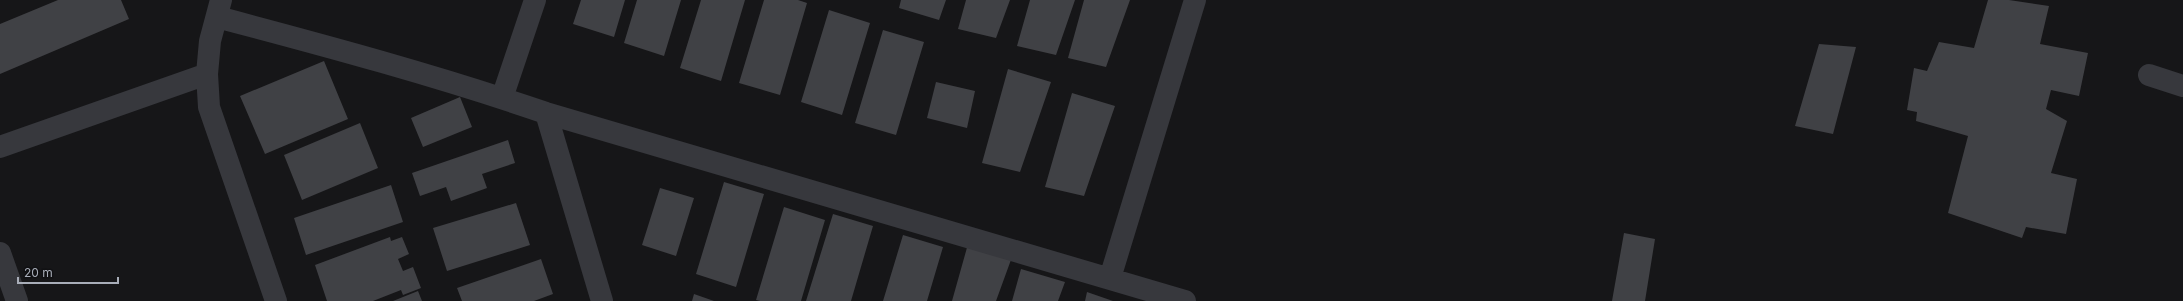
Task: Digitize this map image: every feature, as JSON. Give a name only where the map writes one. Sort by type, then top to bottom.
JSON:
[{"type":"street","points":[[502,98],[535,0]]},
{"type":"street","points":[[1110,278],[1195,0]]},
{"type":"street","points":[[276,301],[209,107],[208,74],[210,41],[219,8],[351,53],[502,98],[546,113],[1185,301]]},
{"type":"street","points":[[0,147],[208,74]]},
{"type":"street","points":[[2149,75],[2183,86]]},
{"type":"street","points":[[546,113],[602,301]]},
{"type":"street","points":[[0,253],[17,301]]},
{"type":"building","points":[[58,0],[121,0],[129,19],[0,74],[0,24]]},
{"type":"building","points":[[581,0],[625,0],[614,37],[573,24]]},
{"type":"building","points":[[637,0],[681,0],[664,56],[624,43]]},
{"type":"building","points":[[701,0],[745,0],[721,81],[680,68]]},
{"type":"building","points":[[764,0],[798,0],[807,3],[780,95],[739,83]]},
{"type":"building","points":[[901,0],[946,0],[939,20],[899,8]]},
{"type":"building","points":[[966,0],[1010,0],[996,38],[958,29]]},
{"type":"building","points":[[1030,0],[1075,0],[1056,55],[1017,46]]},
{"type":"building","points":[[1084,0],[1130,0],[1106,67],[1068,58]]},
{"type":"building","points":[[1988,0],[2009,0],[2049,6],[2040,44],[2088,53],[2079,96],[2051,90],[2046,109],[2067,121],[2051,173],[2077,179],[2066,234],[2026,227],[2022,238],[1948,213],[1968,136],[1916,121],[1917,112],[1907,110],[1914,68],[1927,71],[1939,42],[1974,48]]},
{"type":"building","points":[[829,10],[870,23],[842,115],[801,102]]},
{"type":"building","points":[[883,30],[924,42],[896,135],[855,123]]},
{"type":"building","points":[[1819,44],[1856,47],[1833,134],[1795,126]]},
{"type":"building","points":[[324,61],[348,119],[265,154],[240,96]]},
{"type":"building","points":[[1008,69],[1051,82],[1020,172],[982,163]]},
{"type":"building","points":[[936,82],[975,91],[967,128],[927,118]]},
{"type":"building","points":[[1072,93],[1115,106],[1084,196],[1045,187]]},
{"type":"building","points":[[460,97],[472,127],[423,147],[411,118]]},
{"type":"building","points":[[360,123],[378,168],[302,200],[284,155]]},
{"type":"building","points":[[508,140],[515,163],[482,174],[487,188],[451,201],[446,187],[420,196],[412,173]]},
{"type":"building","points":[[724,182],[764,194],[736,287],[696,274]]},
{"type":"building","points":[[391,185],[403,222],[306,255],[294,218]]},
{"type":"building","points":[[660,188],[694,198],[676,256],[642,245]]},
{"type":"building","points":[[516,203],[530,245],[447,271],[433,228]]},
{"type":"building","points":[[784,207],[825,220],[801,301],[756,300]]},
{"type":"building","points":[[833,214],[873,226],[851,301],[806,301]]},
{"type":"building","points":[[1624,233],[1655,239],[1645,301],[1612,301]]},
{"type":"building","points":[[903,235],[943,247],[927,301],[883,301]]},
{"type":"building","points":[[390,237],[391,241],[402,237],[409,254],[398,259],[403,271],[413,267],[421,288],[403,295],[401,290],[373,301],[327,301],[315,265]]},
{"type":"building","points":[[968,244],[1012,257],[996,301],[952,301]]},
{"type":"building","points":[[541,259],[553,294],[534,301],[462,301],[457,288]]},
{"type":"building","points":[[1021,269],[1065,282],[1058,301],[1012,301]]},
{"type":"building","points":[[418,291],[422,301],[393,301]]},
{"type":"building","points":[[1087,292],[1113,301],[1085,301]]},
{"type":"building","points":[[694,294],[714,301],[692,301]]}]
